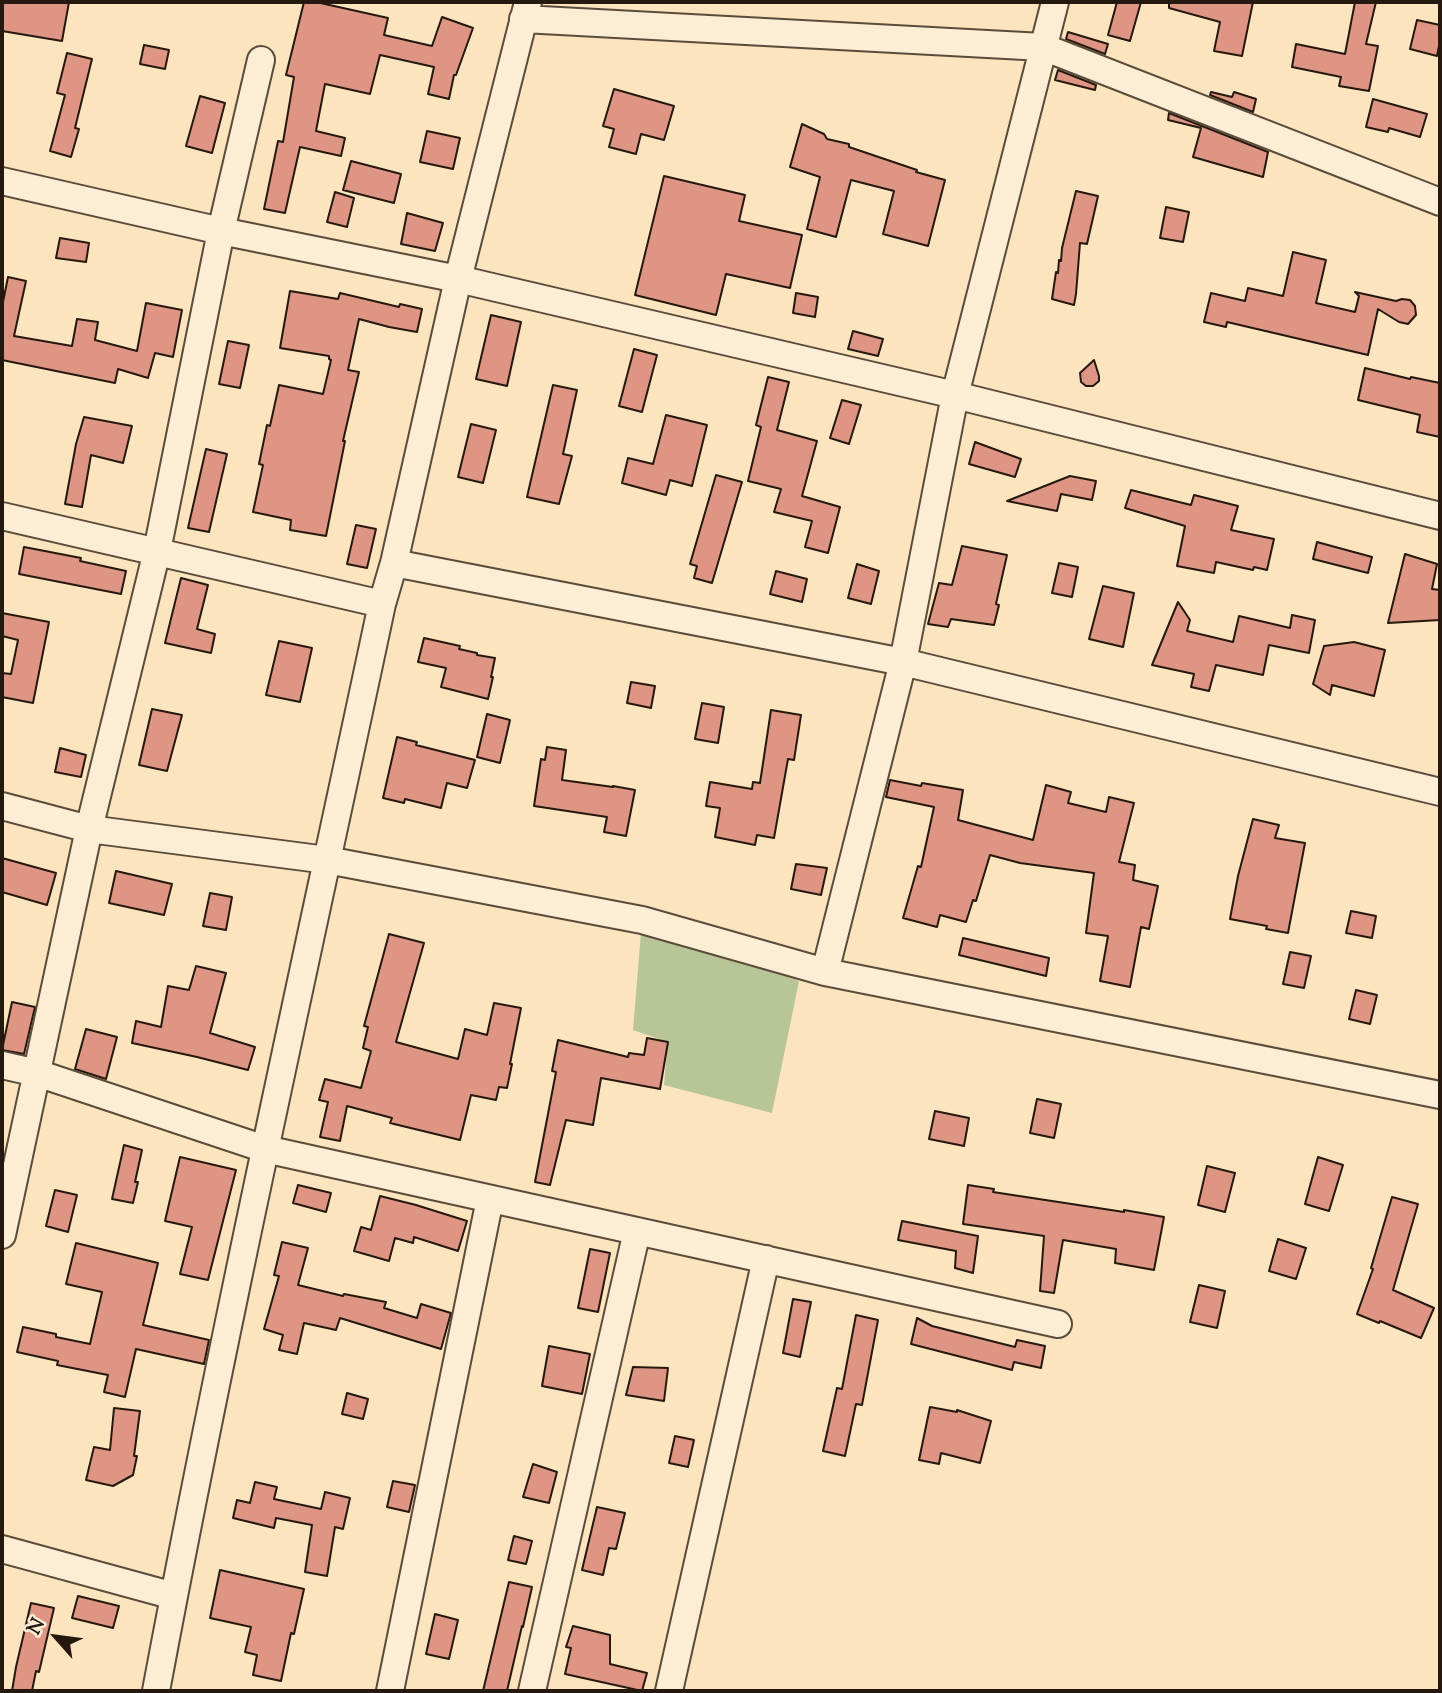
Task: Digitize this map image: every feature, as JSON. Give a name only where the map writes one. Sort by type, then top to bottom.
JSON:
[{"type":"street","points":[[825,972],[903,662],[955,395],[1055,2]]},
{"type":"street","points":[[156,1691],[265,1149],[382,604],[394,563],[458,279],[525,10],[1043,47],[1440,202]]},
{"type":"street","points":[[2,1235],[89,829],[157,551],[221,230],[261,60]]},
{"type":"street","points":[[2,181],[458,279],[955,395],[1440,516]]},
{"type":"street","points":[[2,516],[382,604]]},
{"type":"street","points":[[394,563],[903,662],[1440,793]]},
{"type":"street","points":[[2,806],[89,829],[327,860],[642,920],[825,972],[1440,1095]]},
{"type":"street","points":[[2,1065],[37,1073],[265,1149],[1058,1324]]},
{"type":"street","points":[[390,1691],[490,1199]]},
{"type":"street","points":[[532,1691],[637,1231]]},
{"type":"street","points":[[669,1691],[765,1259]]},
{"type":"street","points":[[2,1549],[174,1596]]},
{"type":"green space","points":[[642,920],[799,981],[772,1113],[664,1085],[668,1042],[633,1030]]},
{"type":"building","points":[[2,2],[69,2],[62,41],[2,31]]},
{"type":"building","points":[[304,2],[316,2],[388,18],[384,35],[432,46],[442,17],[473,28],[454,75],[449,99],[428,94],[434,67],[380,55],[370,94],[325,84],[316,131],[345,138],[341,156],[300,147],[285,213],[264,209],[278,141],[283,142],[294,77],[286,75]]},
{"type":"building","points":[[1117,2],[1141,2],[1130,41],[1108,35]]},
{"type":"building","points":[[1169,2],[1253,2],[1242,56],[1214,51],[1220,22],[1169,8]]},
{"type":"building","points":[[1355,2],[1376,2],[1366,44],[1378,46],[1369,91],[1339,86],[1341,77],[1292,67],[1296,44],[1345,54]]},
{"type":"building","points":[[1417,20],[1440,25],[1437,56],[1410,49]]},
{"type":"building","points":[[1068,32],[1108,44],[1105,54],[1066,39]]},
{"type":"building","points":[[144,45],[169,50],[165,69],[140,64]]},
{"type":"building","points":[[67,53],[92,59],[75,128],[79,129],[71,157],[50,151],[65,95],[57,93]]},
{"type":"building","points":[[1058,70],[1096,85],[1095,90],[1055,80]]},
{"type":"building","points":[[614,89],[674,106],[664,140],[641,134],[636,154],[609,147],[614,129],[603,126]]},
{"type":"building","points":[[1211,92],[1232,97],[1234,92],[1256,99],[1253,112],[1210,95]]},
{"type":"building","points":[[200,96],[225,103],[212,153],[186,146]]},
{"type":"building","points":[[1373,99],[1427,114],[1420,137],[1389,128],[1388,132],[1366,127]]},
{"type":"building","points":[[1169,113],[1268,152],[1263,177],[1193,157],[1201,128],[1168,120]]},
{"type":"building","points":[[802,124],[824,134],[827,139],[849,144],[849,147],[945,180],[928,246],[883,234],[894,191],[851,180],[836,237],[807,229],[820,177],[790,167]]},
{"type":"building","points":[[427,131],[460,138],[453,169],[420,162]]},
{"type":"building","points":[[351,161],[401,174],[394,203],[343,190]]},
{"type":"building","points":[[664,176],[745,195],[739,221],[802,235],[790,288],[726,274],[716,315],[635,295]]},
{"type":"building","points":[[1076,191],[1098,196],[1087,244],[1080,243],[1074,305],[1052,299]]},
{"type":"building","points":[[335,192],[354,198],[347,227],[327,222]]},
{"type":"building","points":[[1166,207],[1189,212],[1183,242],[1160,238]]},
{"type":"building","points":[[407,213],[443,223],[435,251],[401,244]]},
{"type":"building","points":[[60,238],[89,243],[86,262],[56,258]]},
{"type":"building","points":[[1293,252],[1326,260],[1316,303],[1355,312],[1359,296],[1355,292],[1396,301],[1410,300],[1415,306],[1416,315],[1408,324],[1399,322],[1378,309],[1368,355],[1227,322],[1226,327],[1204,322],[1211,293],[1245,301],[1248,288],[1283,296]]},
{"type":"building","points":[[8,277],[26,281],[14,336],[72,346],[77,319],[98,322],[95,340],[137,351],[146,303],[182,310],[173,357],[155,353],[148,378],[118,369],[115,383],[2,360],[2,307]]},
{"type":"building","points":[[290,291],[338,299],[340,293],[399,307],[400,304],[422,309],[417,332],[359,319],[348,370],[359,372],[326,536],[290,530],[291,520],[253,512],[263,465],[259,464],[279,385],[323,394],[331,360],[329,356],[280,348]]},
{"type":"building","points":[[796,293],[818,297],[815,317],[793,313]]},
{"type":"building","points":[[491,315],[521,322],[507,386],[476,379]]},
{"type":"building","points":[[853,331],[883,339],[878,356],[848,349]]},
{"type":"building","points":[[228,341],[249,345],[240,388],[219,384]]},
{"type":"building","points":[[634,349],[657,355],[642,412],[619,406]]},
{"type":"building","points":[[1094,360],[1099,381],[1093,386],[1086,386],[1081,382],[1080,373]]},
{"type":"building","points":[[1365,368],[1440,383],[1440,437],[1417,432],[1420,415],[1358,400]]},
{"type":"building","points":[[768,377],[789,382],[777,430],[817,441],[802,496],[840,507],[828,553],[805,547],[812,521],[774,512],[781,489],[748,481],[761,427],[756,425]]},
{"type":"building","points":[[553,385],[577,390],[563,454],[572,456],[559,504],[527,497]]},
{"type":"building","points":[[842,400],[861,405],[849,444],[830,438]]},
{"type":"building","points":[[666,415],[707,425],[692,486],[670,480],[666,495],[622,483],[628,458],[653,464]]},
{"type":"building","points":[[84,417],[132,426],[123,463],[91,455],[82,507],[65,504]]},
{"type":"building","points":[[471,424],[496,430],[483,483],[458,477]]},
{"type":"building","points":[[975,442],[1021,459],[1015,477],[969,464]]},
{"type":"building","points":[[206,449],[227,454],[209,532],[188,528]]},
{"type":"building","points":[[716,475],[742,482],[712,583],[694,578],[697,566],[690,564]]},
{"type":"building","points":[[1070,476],[1096,481],[1092,500],[1061,494],[1057,511],[1007,501]]},
{"type":"building","points":[[1131,490],[1191,505],[1194,495],[1238,506],[1231,530],[1274,539],[1267,570],[1254,567],[1253,570],[1216,562],[1214,573],[1177,566],[1185,526],[1125,508]]},
{"type":"building","points":[[356,525],[376,529],[367,568],[347,564]]},
{"type":"building","points":[[1317,542],[1372,557],[1368,573],[1313,559]]},
{"type":"building","points":[[962,546],[1007,555],[994,625],[951,619],[948,627],[928,624],[939,583],[952,585]]},
{"type":"building","points":[[24,547],[81,558],[80,561],[126,571],[121,594],[19,574]]},
{"type":"building","points":[[1405,554],[1437,564],[1432,589],[1440,590],[1440,620],[1388,623]]},
{"type":"building","points":[[1059,563],[1078,567],[1072,597],[1052,593]]},
{"type":"building","points":[[857,564],[879,571],[871,604],[848,598]]},
{"type":"building","points":[[776,571],[807,579],[802,602],[770,594]]},
{"type":"building","points":[[181,578],[208,585],[197,629],[215,634],[211,653],[165,643]]},
{"type":"building","points":[[1103,586],[1134,593],[1123,647],[1089,639]]},
{"type":"building","points":[[1178,602],[1190,620],[1187,631],[1233,642],[1239,616],[1290,628],[1292,615],[1315,620],[1309,653],[1269,645],[1263,675],[1216,665],[1209,691],[1191,687],[1194,674],[1152,665]]},
{"type":"building","points":[[2,613],[49,622],[33,703],[2,697],[2,673],[11,674],[18,640],[2,636]]},
{"type":"building","points":[[424,638],[495,658],[488,699],[441,687],[446,668],[418,662]]},
{"type":"building","points":[[279,641],[312,648],[300,702],[266,695]]},
{"type":"building","points":[[1354,642],[1385,650],[1374,696],[1332,685],[1330,695],[1313,684],[1324,646]]},
{"type":"building","points":[[631,682],[655,686],[651,708],[627,703]]},
{"type":"building","points":[[702,703],[724,707],[718,743],[695,739]]},
{"type":"building","points":[[152,709],[182,715],[167,771],[139,765]]},
{"type":"building","points":[[771,710],[801,715],[794,760],[788,759],[774,838],[757,835],[755,845],[715,837],[720,808],[706,806],[710,782],[752,789],[753,782],[760,783]]},
{"type":"building","points":[[487,714],[510,720],[500,763],[477,757]]},
{"type":"building","points":[[397,737],[417,742],[416,745],[475,760],[467,788],[447,783],[441,808],[405,799],[404,803],[383,798]]},
{"type":"building","points":[[547,747],[566,750],[562,780],[635,790],[626,836],[604,832],[607,817],[534,806],[541,759],[545,760]]},
{"type":"building","points":[[60,748],[86,755],[81,777],[55,772]]},
{"type":"building","points":[[890,780],[963,790],[958,820],[1033,840],[1046,785],[1071,792],[1068,803],[1106,812],[1109,797],[1134,803],[1119,862],[1135,865],[1133,880],[1158,886],[1149,929],[1141,927],[1130,987],[1100,981],[1108,936],[1086,933],[1094,873],[1020,863],[990,855],[976,901],[973,900],[966,922],[940,915],[937,927],[903,918],[918,866],[921,867],[934,807],[886,797]]},
{"type":"building","points":[[1253,819],[1279,825],[1275,838],[1305,843],[1288,933],[1230,919]]},
{"type":"building","points":[[2,858],[56,873],[47,905],[2,892]]},
{"type":"building","points":[[796,864],[827,868],[821,895],[791,889]]},
{"type":"building","points":[[116,871],[172,884],[164,915],[109,903]]},
{"type":"building","points":[[210,893],[232,897],[226,930],[203,926]]},
{"type":"building","points":[[1351,911],[1376,916],[1372,938],[1346,933]]},
{"type":"building","points":[[389,934],[424,943],[396,1042],[458,1059],[465,1029],[487,1035],[494,1003],[521,1008],[507,1088],[499,1087],[496,1100],[471,1095],[460,1140],[390,1123],[392,1118],[347,1106],[340,1141],[320,1137],[328,1102],[319,1100],[325,1079],[361,1088],[371,1051],[363,1048],[368,1027],[364,1026]]},
{"type":"building","points":[[963,938],[1049,958],[1046,976],[959,955]]},
{"type":"building","points":[[1290,952],[1311,956],[1304,988],[1283,984]]},
{"type":"building","points":[[196,966],[226,973],[210,1033],[255,1047],[248,1070],[132,1043],[136,1021],[161,1027],[168,986],[189,990]]},
{"type":"building","points":[[1356,990],[1377,995],[1370,1024],[1349,1019]]},
{"type":"building","points":[[12,1002],[35,1007],[24,1054],[2,1050]]},
{"type":"building","points":[[86,1029],[117,1037],[106,1079],[75,1069]]},
{"type":"building","points":[[647,1038],[668,1042],[660,1089],[601,1078],[593,1125],[566,1120],[550,1185],[535,1182],[556,1072],[552,1071],[558,1040],[628,1057],[629,1053],[644,1055]]},
{"type":"building","points":[[1037,1099],[1061,1104],[1054,1138],[1030,1133]]},
{"type":"building","points":[[935,1111],[969,1118],[964,1146],[929,1139]]},
{"type":"building","points":[[124,1145],[142,1150],[133,1203],[112,1199]]},
{"type":"building","points":[[180,1157],[236,1170],[208,1280],[180,1274],[192,1227],[165,1221]]},
{"type":"building","points":[[1318,1157],[1343,1165],[1329,1211],[1305,1204]]},
{"type":"building","points":[[1207,1166],[1235,1173],[1225,1212],[1198,1205]]},
{"type":"building","points":[[298,1185],[331,1193],[326,1212],[293,1203]]},
{"type":"building","points":[[968,1185],[994,1189],[993,1192],[1164,1217],[1154,1270],[1115,1263],[1116,1249],[1063,1240],[1054,1293],[1040,1291],[1044,1236],[963,1224]]},
{"type":"building","points":[[55,1190],[77,1195],[68,1232],[46,1226]]},
{"type":"building","points":[[380,1196],[467,1221],[458,1251],[414,1237],[413,1243],[395,1238],[389,1261],[354,1251],[361,1227],[371,1230]]},
{"type":"building","points":[[1392,1197],[1418,1204],[1393,1290],[1434,1308],[1421,1338],[1357,1314],[1373,1269],[1371,1268]]},
{"type":"building","points":[[902,1221],[978,1236],[973,1273],[955,1268],[956,1251],[898,1240]]},
{"type":"building","points":[[1278,1239],[1306,1248],[1296,1279],[1269,1271]]},
{"type":"building","points":[[282,1242],[308,1248],[298,1285],[343,1296],[344,1294],[386,1302],[384,1308],[417,1318],[421,1304],[451,1313],[441,1349],[340,1318],[336,1330],[304,1323],[297,1354],[279,1350],[283,1335],[264,1329],[279,1276],[274,1275]]},
{"type":"building","points":[[76,1243],[158,1263],[143,1325],[209,1340],[204,1364],[136,1349],[125,1397],[104,1392],[108,1375],[57,1365],[58,1361],[17,1352],[23,1327],[90,1344],[102,1292],[66,1284]]},
{"type":"building","points":[[590,1249],[610,1253],[598,1312],[578,1308]]},
{"type":"building","points":[[1199,1285],[1225,1291],[1217,1328],[1190,1322]]},
{"type":"building","points":[[793,1299],[811,1302],[800,1357],[783,1353]]},
{"type":"building","points":[[856,1315],[878,1320],[862,1405],[856,1404],[845,1456],[823,1451],[837,1388],[842,1389]]},
{"type":"building","points":[[917,1318],[932,1326],[1015,1347],[1017,1340],[1045,1346],[1041,1368],[1014,1362],[1012,1370],[911,1344]]},
{"type":"building","points":[[549,1346],[590,1354],[582,1394],[542,1386]]},
{"type":"building","points":[[633,1367],[668,1368],[664,1401],[626,1395]]},
{"type":"building","points":[[347,1393],[368,1399],[363,1419],[342,1414]]},
{"type":"building","points":[[930,1407],[957,1410],[991,1421],[980,1463],[941,1453],[939,1464],[919,1460]]},
{"type":"building","points":[[114,1408],[140,1411],[133,1475],[113,1486],[86,1480],[94,1447],[110,1450]]},
{"type":"building","points":[[675,1436],[694,1440],[688,1467],[669,1463]]},
{"type":"building","points":[[533,1464],[557,1472],[549,1503],[523,1497]]},
{"type":"building","points":[[393,1481],[415,1485],[409,1512],[387,1507]]},
{"type":"building","points":[[255,1482],[277,1487],[274,1499],[321,1509],[325,1492],[350,1498],[343,1529],[335,1527],[327,1576],[305,1572],[312,1525],[276,1518],[274,1528],[233,1518],[237,1500],[250,1503]]},
{"type":"building","points":[[597,1507],[625,1513],[616,1549],[609,1548],[603,1575],[582,1570]]},
{"type":"building","points":[[514,1536],[532,1541],[526,1564],[508,1560]]},
{"type":"building","points":[[220,1570],[304,1589],[281,1681],[253,1675],[257,1655],[245,1652],[251,1627],[210,1618]]},
{"type":"building","points":[[509,1582],[532,1587],[523,1627],[507,1691],[483,1691]]},
{"type":"building","points":[[78,1596],[119,1606],[113,1628],[72,1618]]},
{"type":"building","points":[[31,1603],[54,1608],[32,1691],[12,1691],[16,1667]]},
{"type":"building","points":[[435,1614],[458,1620],[449,1659],[426,1654]]},
{"type":"building","points":[[573,1626],[610,1635],[610,1664],[647,1673],[642,1691],[565,1674],[571,1648],[566,1647]]}]
